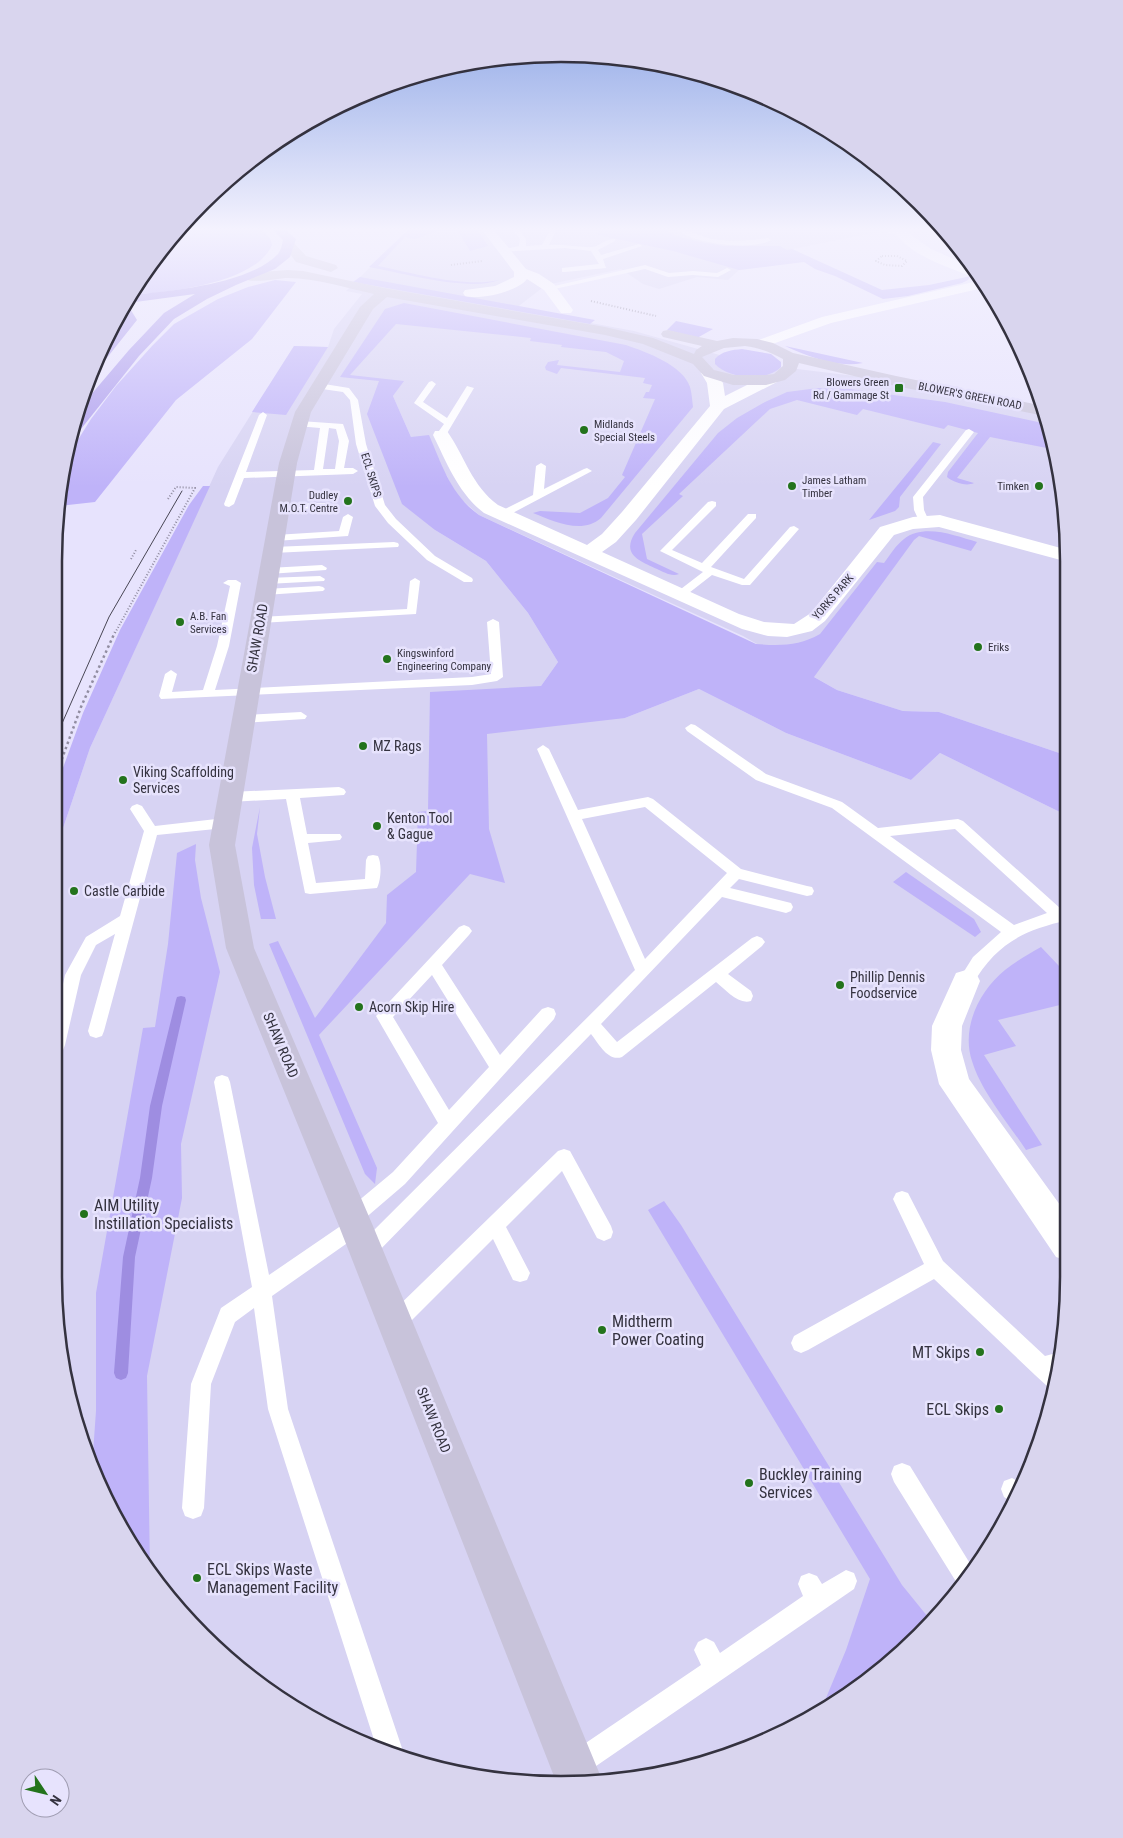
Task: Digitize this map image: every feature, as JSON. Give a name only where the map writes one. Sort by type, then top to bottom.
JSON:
[{"type":"highway","points":[[116,338],[130,320],[127,316]]},
{"type":"highway","points":[[86,412],[134,353],[170,316]]},
{"type":"main road","name":"SHAW ROAD","points":[[362,316],[304,412],[313,425],[283,493],[222,845],[240,948],[358,1232],[577,1775]]},
{"type":"main road","name":"BLOWER'S GREEN ROAD","points":[[535,316],[648,341],[733,380],[750,382],[775,378],[808,377],[896,381]]},
{"type":"main road","name":"BLOWER'S GREEN ROAD","points":[[598,316],[686,340],[716,345],[735,342],[761,344],[777,349],[788,356],[896,381],[1036,409]]},
{"type":"main road","points":[[704,367],[701,353],[716,345]]},
{"type":"main road","points":[[775,378],[791,368],[791,360],[788,356]]},
{"type":"street","points":[[761,344],[827,320],[845,316]]},
{"type":"street","points":[[704,367],[715,383],[718,406]]},
{"type":"street","points":[[589,553],[609,538],[629,516],[718,406],[775,378]]},
{"type":"street","name":"YORKS PARK","points":[[445,429],[474,494],[481,503],[680,594],[753,625],[770,630],[790,630],[805,627],[818,617],[887,531],[902,524],[940,521],[1060,554]]},
{"type":"street","points":[[966,981],[947,1026],[946,1050],[956,1084],[1060,1234]]},
{"type":"lane","points":[[432,384],[418,403],[445,429],[470,388]]},
{"type":"lane","name":"ECL SKIPS","points":[[318,386],[346,390],[354,400],[361,444],[380,506],[392,521],[431,558],[468,580]]},
{"type":"lane","points":[[229,504],[263,415]]},
{"type":"lane","points":[[318,472],[313,425],[340,426],[344,442],[339,471]]},
{"type":"lane","points":[[924,521],[919,510],[918,497],[968,432]]},
{"type":"lane","points":[[538,496],[541,466]]},
{"type":"lane","points":[[283,493],[318,472],[353,471]]},
{"type":"lane","points":[[503,514],[587,471]]},
{"type":"lane","points":[[241,475],[283,493],[325,501]]},
{"type":"lane","points":[[712,504],[665,551],[746,583],[794,528]]},
{"type":"lane","points":[[680,594],[707,569],[752,516]]},
{"type":"lane","points":[[268,575],[344,534],[348,517]]},
{"type":"lane","points":[[268,575],[394,546]]},
{"type":"lane","points":[[268,575],[320,579],[268,575]]},
{"type":"lane","points":[[268,575],[412,612],[415,581]]},
{"type":"lane","points":[[208,694],[223,646],[236,583],[228,583]]},
{"type":"lane","points":[[245,706],[497,677],[493,622]]},
{"type":"lane","points":[[171,674],[165,696],[208,694],[245,706],[301,716]]},
{"type":"lane","points":[[691,728],[760,777],[836,806],[1012,932]]},
{"type":"lane","points":[[543,749],[643,971]]},
{"type":"lane","points":[[151,831],[292,794],[339,792]]},
{"type":"lane","points":[[292,794],[310,889],[372,884],[373,860]]},
{"type":"lane","points":[[573,816],[648,802],[736,873],[807,891]]},
{"type":"lane","points":[[96,1031],[151,831],[136,809]]},
{"type":"lane","points":[[874,833],[958,824],[1060,912]]},
{"type":"lane","points":[[300,838],[335,837]]},
{"type":"lane","points":[[193,1508],[201,1384],[228,1315],[262,1291],[358,1232],[591,1023],[736,873]]},
{"type":"lane","points":[[720,891],[786,907]]},
{"type":"lane","points":[[966,981],[978,961],[1012,932],[1060,916]]},
{"type":"lane","points":[[62,1023],[73,975],[91,941],[127,919]]},
{"type":"lane","points":[[448,1124],[384,1016],[464,931]]},
{"type":"lane","points":[[591,1023],[616,1052],[757,942]]},
{"type":"lane","points":[[433,964],[499,1068]]},
{"type":"lane","points":[[717,974],[745,996]]},
{"type":"lane","points":[[358,1232],[399,1178],[548,1014]]},
{"type":"lane","points":[[222,1082],[262,1291],[278,1409],[388,1744]]},
{"type":"lane","points":[[395,1323],[564,1157],[604,1232]]},
{"type":"lane","points":[[902,1199],[936,1268],[1052,1369]]},
{"type":"lane","points":[[496,1224],[520,1273]]},
{"type":"lane","points":[[801,1343],[936,1268]]},
{"type":"lane","points":[[902,1474],[963,1572]]},
{"type":"lane","points":[[577,1775],[711,1660],[814,1592],[846,1581]]},
{"type":"path","points":[[62,758],[72,729],[104,656],[133,598],[196,488],[176,487],[168,499]]},
{"type":"path","points":[[131,558],[136,550]]},
{"type":"shaded area","points":[[188,316],[270,316],[252,339],[176,400],[95,502],[66,505],[72,464],[78,440],[116,386],[174,324]]},
{"type":"shaded area","points":[[345,316],[552,316],[634,331],[748,363],[896,381],[1036,409],[1051,464],[1059,529],[1060,753],[939,712],[903,711],[837,690],[743,636],[479,515],[461,499],[447,476],[411,437],[393,396],[401,384],[380,381],[435,530],[486,561],[528,613],[558,662],[541,686],[625,718],[699,689],[786,733],[911,780],[940,753],[1060,812],[1059,1309],[1051,1374],[1034,1437],[1023,1467],[994,1526],[976,1554],[937,1606],[891,1652],[839,1691],[811,1709],[782,1724],[722,1749],[659,1766],[627,1771],[562,1776],[496,1771],[464,1766],[401,1749],[371,1738],[312,1709],[284,1691],[232,1652],[186,1606],[147,1554],[129,1526],[100,1467],[89,1437],[72,1374],[67,1342],[62,1276],[62,831],[90,748],[218,467],[294,346],[328,347],[334,329]]},
{"type":"shaded area","points":[[381,316],[472,316],[626,345],[663,360],[680,372],[686,379],[692,395],[693,407],[601,518],[585,526],[558,523],[533,513],[540,511],[580,513],[608,498],[625,477],[622,475],[655,399],[643,398],[646,392],[649,392],[652,385],[643,383],[645,378],[561,368],[557,374],[546,370],[545,367],[548,362],[559,360],[557,365],[620,372],[624,361],[606,352],[561,347],[562,345],[530,341],[531,338],[396,324],[350,375],[404,381],[393,396],[411,437],[429,435],[454,489],[469,507],[479,515],[756,644],[797,643],[820,634],[877,562],[884,563],[898,544],[912,534],[930,531],[940,532],[977,542],[971,551],[919,536],[914,540],[814,677],[837,690],[903,711],[939,712],[1060,753],[1060,812],[940,753],[911,780],[786,733],[699,689],[625,718],[487,734],[489,829],[505,883],[470,874],[319,1035],[377,1168],[375,1184],[365,1174],[269,944],[278,941],[315,1018],[386,923],[387,895],[416,872],[418,812],[428,811],[430,692],[541,686],[558,662],[528,613],[486,561],[435,530],[402,504],[367,414],[379,381],[340,377]]},
{"type":"shaded area","points":[[544,316],[572,316],[595,320],[590,324]]},
{"type":"shaded area","points":[[676,321],[713,329],[697,338],[667,330]]},
{"type":"shaded area","points":[[294,346],[328,347],[286,415],[252,412]]},
{"type":"shaded area","points":[[785,346],[863,363],[833,363],[814,358]]},
{"type":"shaded area","points":[[742,349],[771,354],[781,362],[781,367],[766,375],[748,377],[729,373],[715,364],[715,359],[721,354],[731,350]]},
{"type":"shaded area","points":[[818,388],[850,389],[945,402],[1040,423],[1047,448],[990,437],[957,478],[974,483],[964,484],[947,477],[948,472],[978,433],[948,425],[944,429],[863,409],[857,415],[797,400],[770,409],[679,494],[683,496],[642,534],[647,559],[679,574],[665,573],[634,556],[630,547],[635,533],[718,433],[737,418],[787,392]]},
{"type":"shaded area","points":[[933,442],[941,444],[900,497],[899,507],[895,511],[869,520]]},
{"type":"shaded area","points":[[203,486],[210,486],[90,748],[62,831],[62,771],[83,713],[120,630],[189,505]]},
{"type":"shaded area","points":[[260,807],[257,834],[265,877],[276,919],[261,919],[254,885],[252,848]]},
{"type":"shaded area","points":[[196,844],[195,860],[201,898],[220,972],[181,1144],[182,1198],[147,1376],[150,1558],[129,1526],[100,1467],[93,1449],[96,1411],[96,1293],[143,1028],[155,1027],[168,944],[177,853]]},
{"type":"shaded area","points":[[906,872],[974,919],[981,932],[975,937],[893,882]]},
{"type":"shaded area","points":[[1041,947],[1060,966],[1060,1005],[998,1020],[1016,1046],[984,1055],[1042,1145],[1026,1150],[982,1084],[972,1061],[969,1048],[971,1023],[980,999],[996,979]]},
{"type":"shaded area","points":[[664,1201],[681,1225],[902,1585],[927,1616],[891,1652],[825,1700],[846,1650],[870,1579],[648,1210]]},
{"type":"waterway","points":[[121,1373],[129,1257],[146,1178],[156,1106],[181,1000]]},
{"type":"tram line","points":[[62,723],[109,617],[182,491]]},
{"type":"place","name":"Blowers Green Rd / Gammage St","points":[[899,388]]},
{"type":"place","name":"Midlands Special Steels","points":[[584,430]]},
{"type":"place","name":"James Latham Timber","points":[[792,486]]},
{"type":"place","name":"Timken","points":[[1039,486]]},
{"type":"place","name":"Dudley M.O.T. Centre","points":[[348,501]]},
{"type":"place","name":"A.B. Fan Services","points":[[180,622]]},
{"type":"place","name":"Eriks","points":[[978,647]]},
{"type":"place","name":"Kingswinford Engineering Company","points":[[387,659]]},
{"type":"place","name":"MZ Rags","points":[[363,746]]},
{"type":"place","name":"Viking Scaffolding Services","points":[[123,780]]},
{"type":"place","name":"Kenton Tool & Gague","points":[[377,826]]},
{"type":"place","name":"Castle Carbide","points":[[74,891]]},
{"type":"place","name":"Phillip Dennis Foodservice","points":[[840,985]]},
{"type":"place","name":"Acorn Skip Hire","points":[[359,1007]]},
{"type":"place","name":"AIM Utility Instillation Specialists","points":[[84,1214]]},
{"type":"place","name":"Midtherm Power Coating","points":[[602,1330]]},
{"type":"place","name":"MT Skips","points":[[980,1352]]},
{"type":"place","name":"ECL Skips","points":[[999,1409]]},
{"type":"place","name":"Buckley Training Services","points":[[749,1483]]},
{"type":"place","name":"ECL Skips Waste Management Facility","points":[[197,1578]]}]
